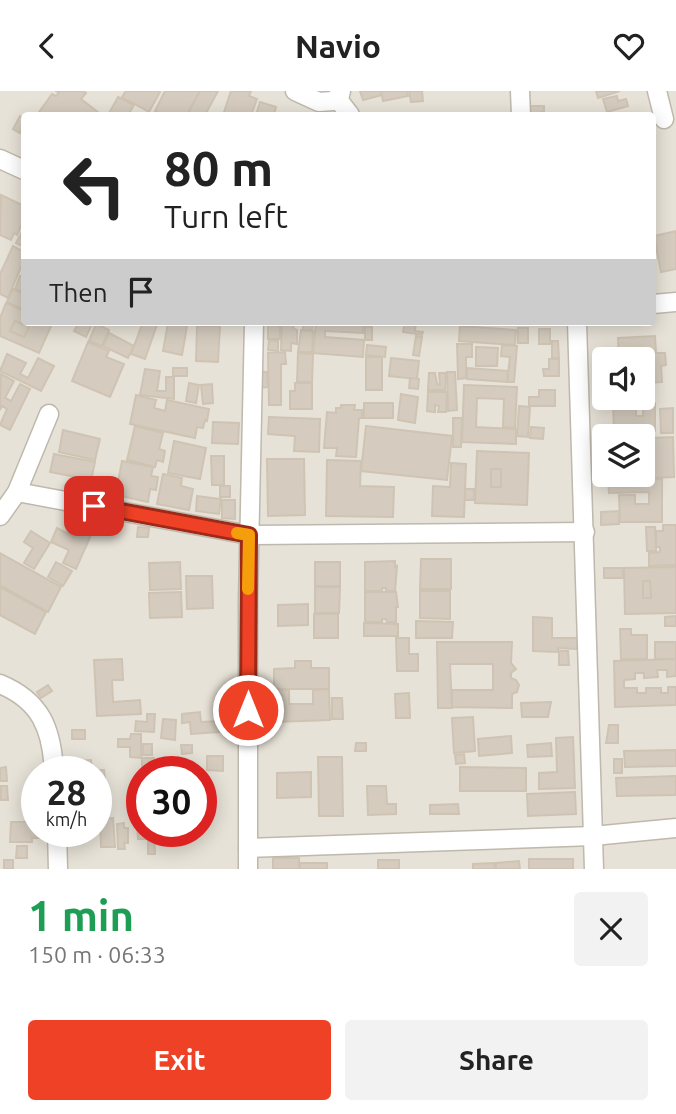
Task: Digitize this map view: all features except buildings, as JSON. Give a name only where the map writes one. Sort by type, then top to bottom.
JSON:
[{"type":"street","points":[[295,91],[319,102],[333,101],[339,95],[348,112]]},
{"type":"street","points":[[520,91],[521,112]]},
{"type":"street","points":[[657,91],[664,119]]},
{"type":"street","points":[[0,159],[21,169]]},
{"type":"street","points":[[656,304],[676,302]]},
{"type":"street","points":[[248,869],[249,535],[254,326]]},
{"type":"street","points":[[577,326],[594,869]]},
{"type":"street","points":[[0,516],[17,492],[50,414]]},
{"type":"street","points":[[17,492],[249,535],[585,532]]},
{"type":"street","points":[[0,684],[19,692],[33,704],[46,728],[51,756]]},
{"type":"street","points":[[248,848],[593,836],[676,828]]},
{"type":"street","points":[[57,847],[58,869]]},
{"type":"shaded area","points":[[0,91],[676,91],[676,869],[0,869]]},
{"type":"slow traffic","points":[[237,533],[249,535],[248,589]]},
{"type":"route","points":[[94,506],[249,535],[248,710]]}]
